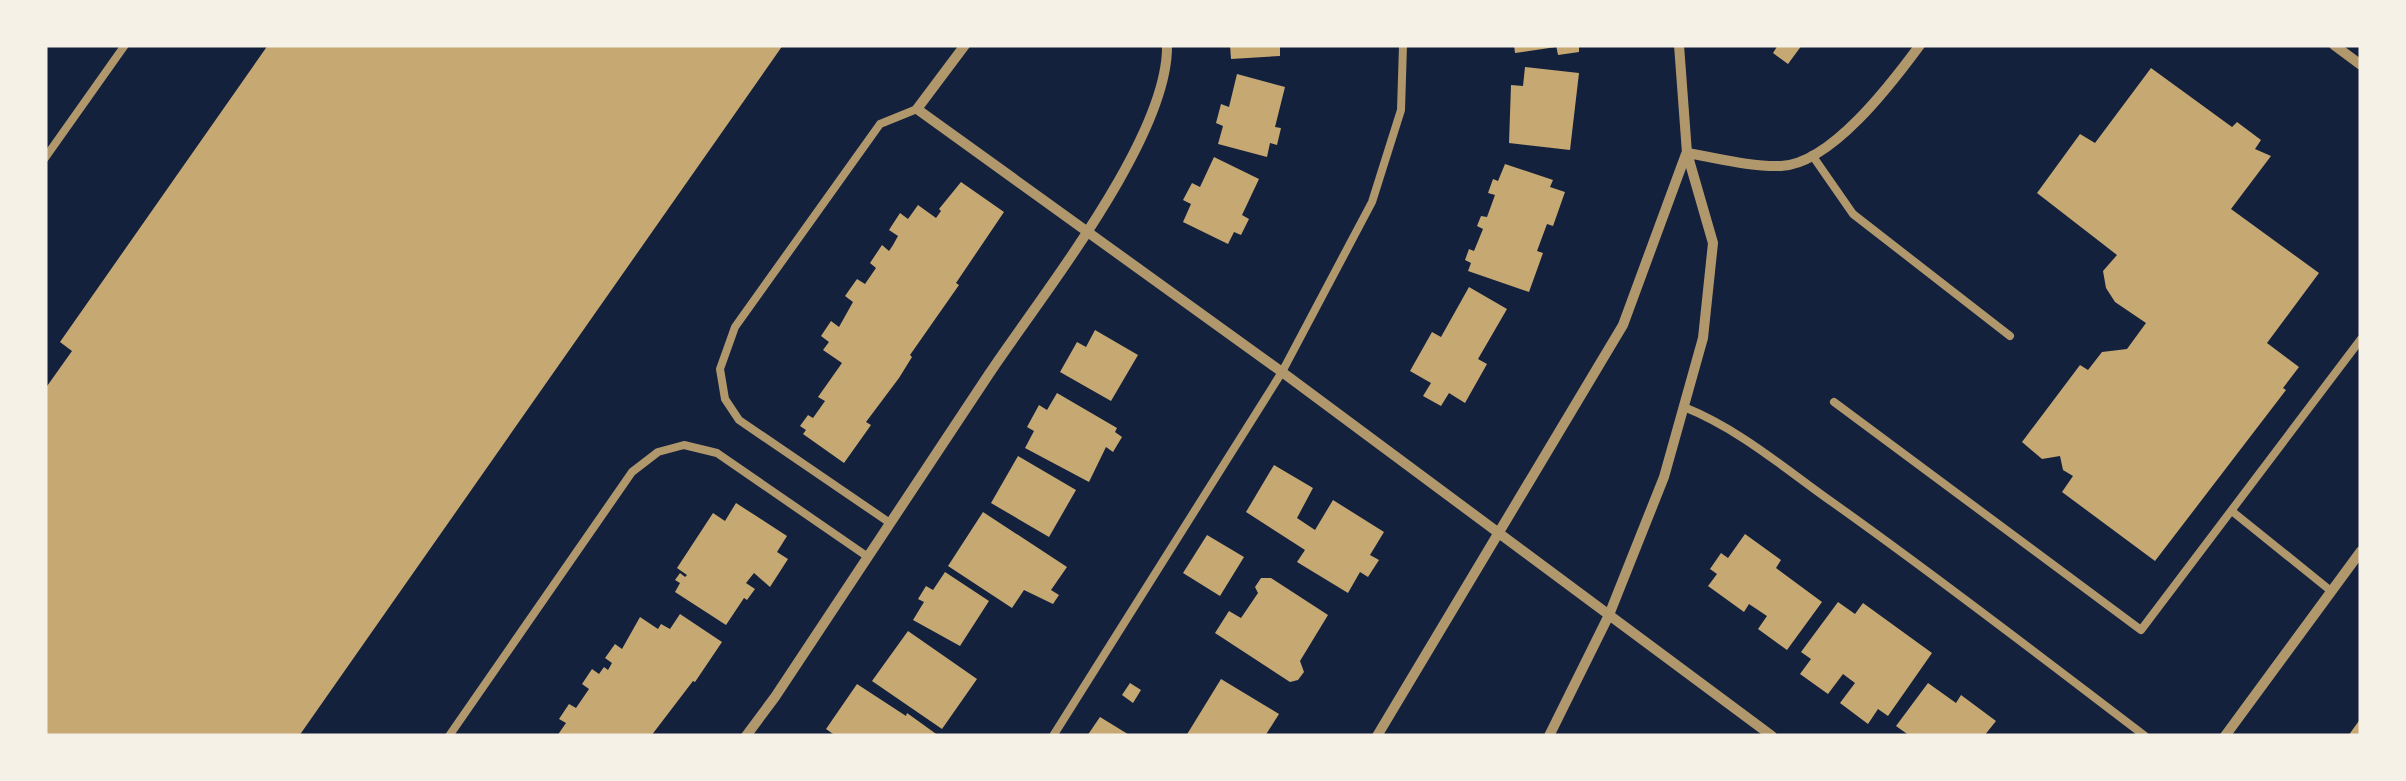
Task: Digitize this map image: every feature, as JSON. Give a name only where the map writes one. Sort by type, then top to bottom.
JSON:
[{"type":"street","points":[[965,45],[918,109],[1282,372],[1772,736]]},
{"type":"street","points":[[746,736],[1086,232],[1143,136],[1161,89],[1167,45]]},
{"type":"street","points":[[1549,736],[1609,616],[1664,476],[1703,338],[1713,243],[1687,154],[1678,45]]},
{"type":"street","points":[[1687,154],[1784,166],[1812,155],[1867,114],[1920,45]]},
{"type":"street","points":[[2334,45],[2361,65]]},
{"type":"street","points":[[1377,736],[1624,325],[1687,154]]},
{"type":"street","points":[[2225,736],[2361,551]]},
{"type":"lane","points":[[45,158],[125,45]]},
{"type":"lane","points":[[1053,736],[1282,372],[1372,202],[1401,110],[1403,45]]},
{"type":"lane","points":[[890,523],[739,420],[724,398],[720,369],[735,327],[880,124],[918,109]]},
{"type":"lane","points":[[1812,155],[1853,214],[2010,336]]},
{"type":"lane","points":[[1834,402],[2141,630],[2361,339]]},
{"type":"lane","points":[[1684,408],[1714,419],[1744,438],[1902,551],[2145,736]]},
{"type":"lane","points":[[449,736],[632,472],[658,452],[684,445],[717,453],[868,558]]},
{"type":"lane","points":[[2232,512],[2331,591]]},
{"type":"building","points":[[268,45],[783,45],[299,736],[45,736],[45,389],[72,351],[60,342]]},
{"type":"building","points":[[1230,45],[1280,45],[1280,56],[1231,59]]},
{"type":"building","points":[[1514,45],[1556,45],[1556,47],[1515,53]]},
{"type":"building","points":[[1556,45],[1579,45],[1579,52],[1558,55]]},
{"type":"building","points":[[1778,45],[1802,45],[1788,64],[1773,53]]},
{"type":"building","points":[[1525,67],[1579,73],[1570,150],[1509,143],[1511,85],[1523,86]]},
{"type":"building","points":[[2151,68],[2232,127],[2237,122],[2261,140],[2255,149],[2271,156],[2231,209],[2319,273],[2267,343],[2299,367],[2283,388],[2286,390],[2155,561],[2062,492],[2073,476],[2063,470],[2060,456],[2042,459],[2022,442],[2080,365],[2088,370],[2102,352],[2127,349],[2146,323],[2115,302],[2106,288],[2103,271],[2117,255],[2037,193],[2080,134],[2095,143]]},
{"type":"building","points":[[1237,74],[1285,87],[1275,127],[1281,128],[1277,145],[1270,143],[1267,157],[1218,144],[1223,126],[1216,123],[1221,104],[1229,107]]},
{"type":"building","points":[[1214,157],[1259,179],[1242,215],[1249,219],[1241,235],[1234,232],[1228,244],[1183,222],[1191,204],[1183,200],[1192,183],[1200,187]]},
{"type":"building","points":[[1505,164],[1553,180],[1550,187],[1565,192],[1553,226],[1547,224],[1537,251],[1543,253],[1529,292],[1468,271],[1471,263],[1465,260],[1469,249],[1474,251],[1483,229],[1477,226],[1481,216],[1487,217],[1495,195],[1488,193],[1493,179],[1498,181]]},
{"type":"building","points":[[961,182],[1004,212],[899,378],[866,422],[871,425],[844,463],[803,434],[806,430],[800,426],[808,415],[813,418],[825,401],[818,397],[842,363],[823,350],[829,342],[821,336],[831,321],[839,327],[853,302],[845,296],[857,279],[865,284],[876,268],[870,263],[882,245],[889,251],[893,245],[898,236],[889,230],[900,213],[908,219],[918,205],[936,218]]},
{"type":"building","points":[[1469,287],[1507,309],[1478,359],[1487,364],[1465,403],[1449,393],[1441,406],[1423,396],[1431,383],[1410,371],[1432,332],[1441,337]]},
{"type":"building","points":[[1095,330],[1138,355],[1111,401],[1060,372],[1077,342],[1086,347]]},
{"type":"building","points":[[1057,393],[1117,428],[1115,432],[1122,437],[1113,452],[1106,447],[1089,482],[1025,448],[1034,431],[1027,427],[1039,405],[1047,410]]},
{"type":"building","points":[[1018,456],[1076,490],[1049,537],[991,503]]},
{"type":"building","points":[[1274,465],[1313,488],[1297,518],[1315,530],[1333,500],[1384,532],[1370,555],[1379,560],[1368,577],[1360,572],[1348,593],[1297,562],[1305,550],[1246,512]]},
{"type":"building","points":[[736,503],[787,536],[777,552],[788,559],[770,587],[754,573],[746,583],[755,589],[726,625],[675,592],[680,583],[675,580],[680,573],[687,575],[677,568],[713,513],[725,521]]},
{"type":"building","points":[[983,512],[1067,567],[1051,590],[1059,595],[1053,604],[1024,590],[1012,608],[948,566]]},
{"type":"building","points":[[1745,534],[1781,560],[1776,568],[1822,602],[1787,650],[1758,629],[1767,616],[1749,604],[1744,612],[1708,586],[1717,574],[1710,569],[1721,553],[1728,558]]},
{"type":"building","points":[[1207,535],[1244,557],[1220,596],[1183,573]]},
{"type":"building","points":[[945,572],[989,601],[960,646],[913,620],[924,602],[918,599],[926,586],[933,590]]},
{"type":"building","points":[[1261,578],[1271,578],[1328,615],[1300,661],[1304,672],[1298,680],[1290,682],[1215,633],[1229,611],[1241,618],[1258,593],[1255,587]]},
{"type":"building","points":[[1838,602],[1855,614],[1863,603],[1932,653],[1888,716],[1878,709],[1868,724],[1840,703],[1855,683],[1843,674],[1828,694],[1800,674],[1811,659],[1801,652]]},
{"type":"building","points":[[680,614],[722,642],[651,736],[557,736],[566,723],[559,719],[569,704],[576,708],[589,689],[582,684],[592,669],[599,674],[604,667],[608,670],[612,663],[605,658],[615,644],[622,649],[640,617],[658,629],[661,624],[670,629]]},
{"type":"building","points":[[908,631],[977,679],[942,729],[872,681]]},
{"type":"building","points":[[1221,679],[1279,714],[1265,736],[1186,736]]},
{"type":"building","points":[[1130,683],[1141,690],[1133,703],[1122,695]]},
{"type":"building","points":[[1928,683],[1956,703],[1961,695],[1996,721],[1984,736],[1910,736],[1896,726]]},
{"type":"building","points":[[857,684],[939,736],[836,736],[826,729]]},
{"type":"building","points":[[1100,717],[1131,736],[1087,736]]},
{"type":"building","points":[[2361,718],[2361,736],[2348,736]]}]
